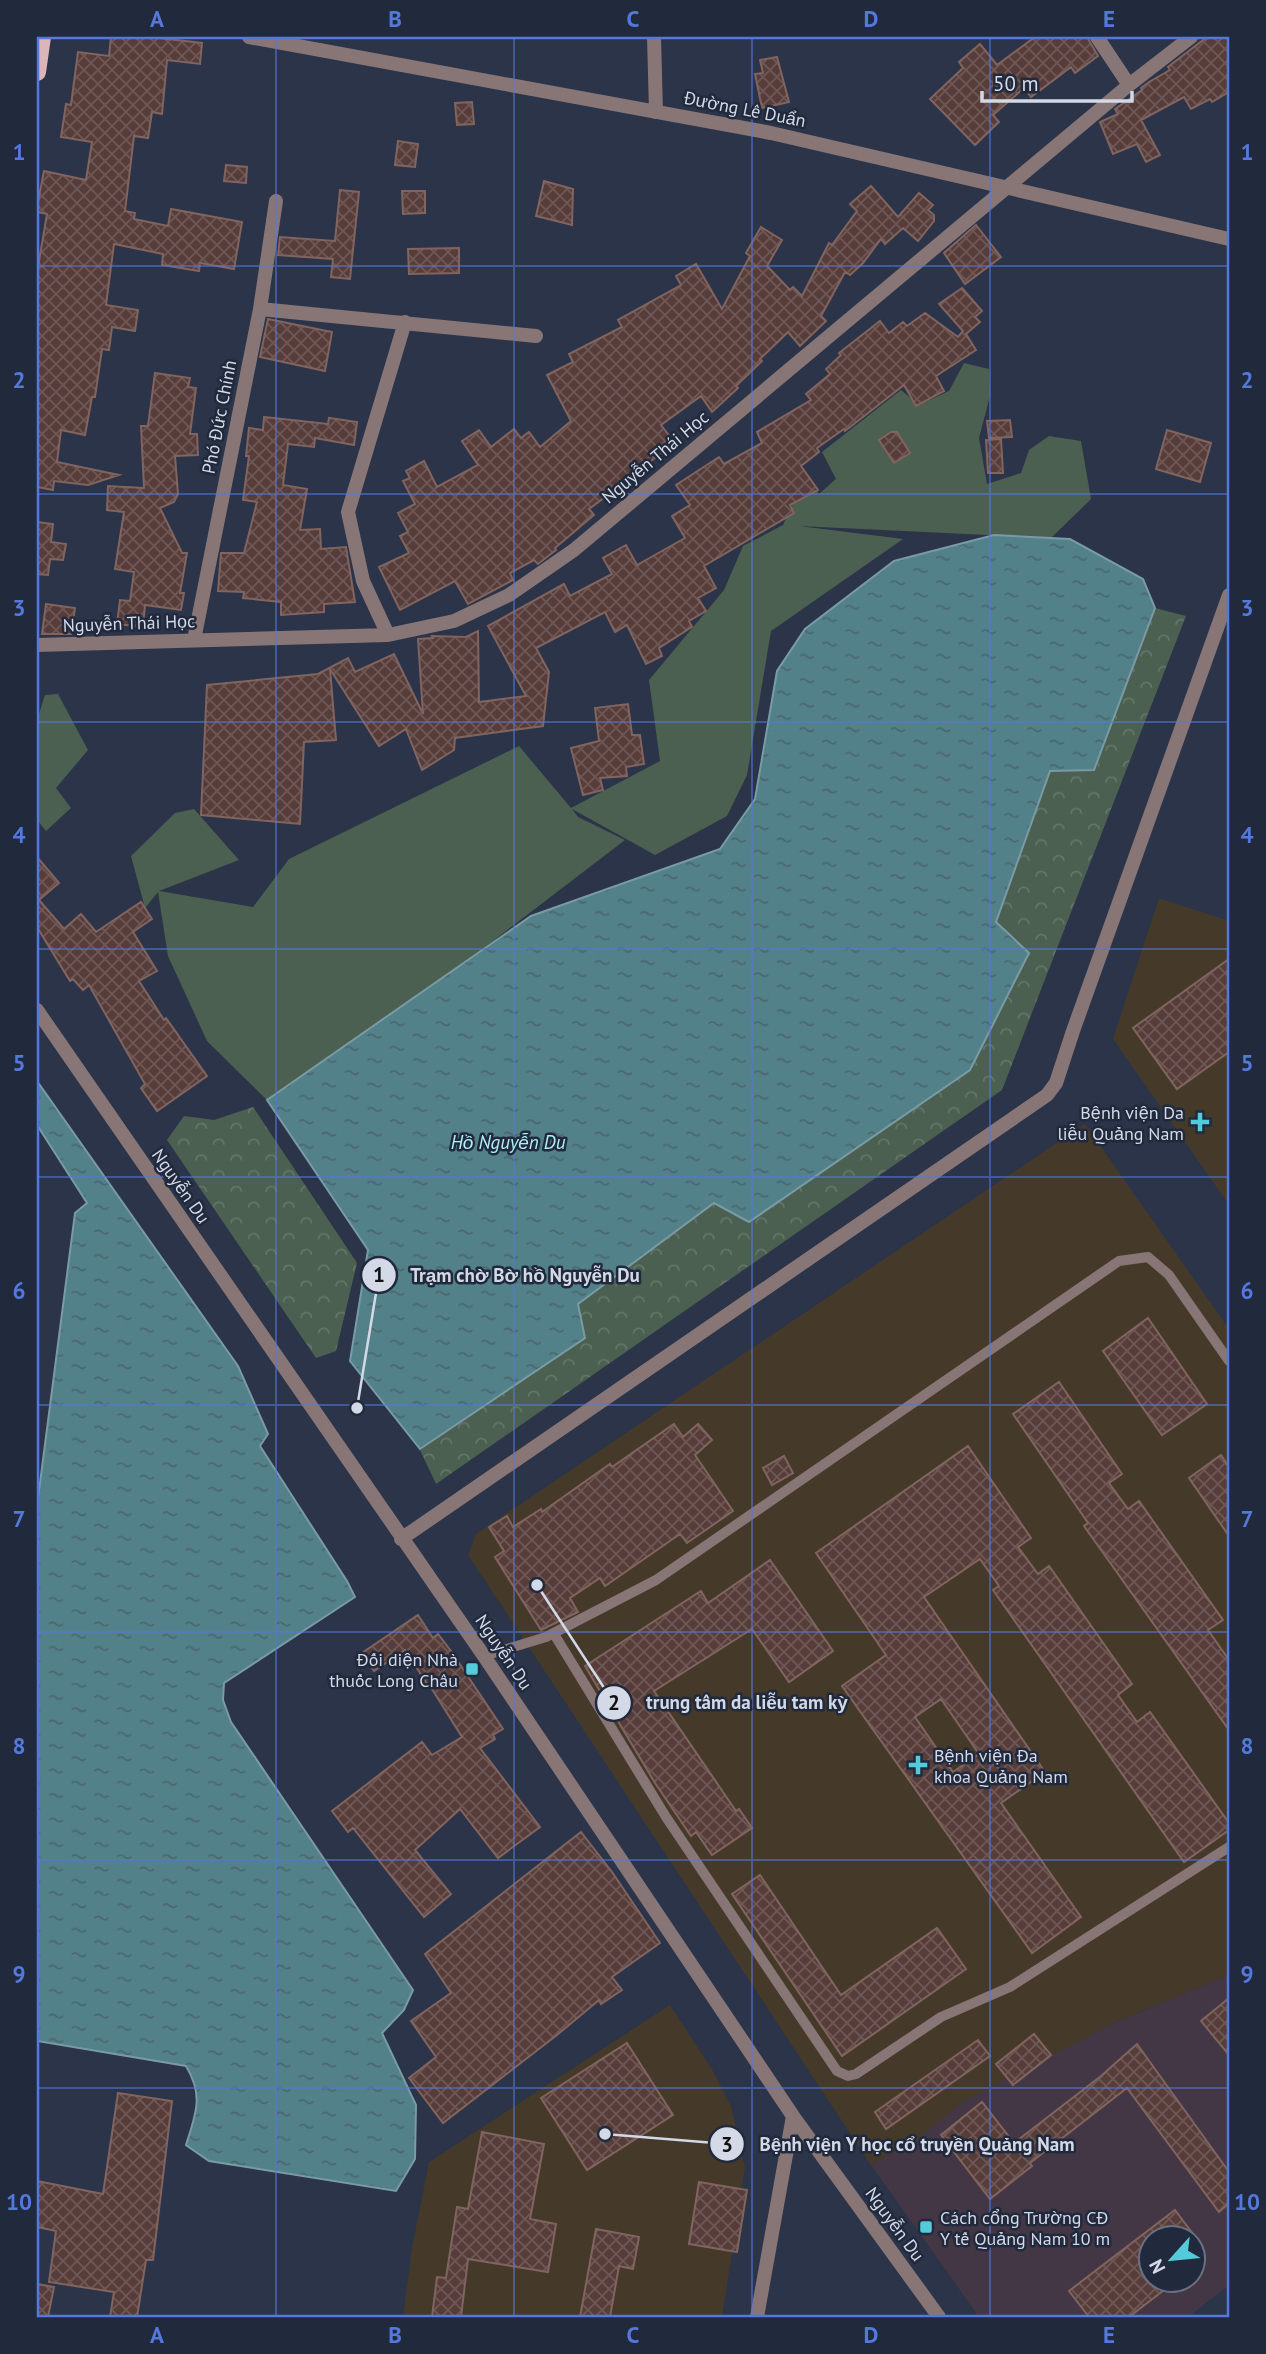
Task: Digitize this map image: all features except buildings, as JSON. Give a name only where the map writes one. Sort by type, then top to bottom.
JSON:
[{"type":"main road","points":[[37,72],[42,37]]},
{"type":"street","name":"Đường Lê Duẩn","points":[[249,37],[771,133],[1229,239]]},
{"type":"street","points":[[653,37],[656,112]]},
{"type":"street","points":[[1097,37],[1129,85]]},
{"type":"street","name":"Nguyễn Thái Học","points":[[37,645],[388,635],[454,621],[509,595],[574,551],[1129,85],[1191,37]]},
{"type":"street","name":"Phó Đức Chính","points":[[194,640],[260,309],[276,201]]},
{"type":"street","points":[[260,309],[536,336]]},
{"type":"street","points":[[388,635],[363,581],[348,512],[405,322]]},
{"type":"street","points":[[401,1539],[1047,1095],[1056,1083],[1229,595]]},
{"type":"street","name":"Nguyễn Du","points":[[37,1010],[484,1656],[793,2116],[939,2317]]},
{"type":"street","points":[[757,2317],[793,2116]]},
{"type":"lane","points":[[484,1656],[554,1634],[656,1580],[1119,1261],[1148,1257],[1169,1275],[1229,1361]]},
{"type":"lane","points":[[554,1634],[666,1817],[837,2071],[848,2076],[856,2074],[942,2017],[1010,1987],[1229,1846]]},
{"type":"shaded area","name":"Bệnh viện Da liễu Quảng Nam","points":[[1159,898],[1229,921],[1229,1205],[1113,1039]]},
{"type":"shaded area","name":"Bệnh viện Đa khoa Quảng Nam","points":[[1085,1124],[1229,1329],[1229,1975],[1116,2022],[966,2100],[921,2136],[871,2165],[468,1555],[476,1534]]},
{"type":"shaded area","points":[[1229,1975],[1229,2285],[1188,2317],[979,2317],[871,2165],[930,2128],[975,2093],[1116,2022]]},
{"type":"shaded area","points":[[670,2005],[713,2071],[731,2106],[745,2168],[722,2317],[403,2317],[412,2248],[429,2162]]},
{"type":"green space","points":[[964,363],[989,369],[990,396],[979,438],[987,484],[1021,473],[1029,450],[1049,436],[1081,441],[1091,499],[1051,538],[799,526],[903,539],[771,631],[747,775],[727,816],[655,855],[572,809],[578,817],[625,840],[476,954],[267,1100],[207,1041],[168,956],[158,892],[145,908],[131,856],[175,813],[194,809],[239,860],[159,891],[253,907],[289,859],[519,746],[571,808],[660,761],[649,680],[724,590],[743,546],[783,525],[794,502],[789,494],[809,477],[819,494],[836,479],[822,452],[901,390],[919,405],[949,391]]},
{"type":"green space","points":[[1155,608],[1186,616],[1002,1090],[436,1484],[420,1450],[585,1338],[578,1304],[714,1202],[749,1222],[996,922],[1050,770],[1094,770]]},
{"type":"green space","points":[[58,694],[88,750],[56,788],[71,808],[46,831],[37,820],[37,720],[45,695]]},
{"type":"green space","points":[[253,1107],[357,1263],[336,1351],[316,1358],[167,1140],[184,1116],[214,1120]]},
{"type":"water","name":"Hồ Nguyễn Du","points":[[994,535],[1070,539],[1143,579],[1155,608],[1094,770],[1050,771],[996,922],[1029,953],[970,1070],[749,1222],[714,1203],[578,1304],[585,1338],[420,1449],[350,1361],[368,1250],[267,1100],[531,916],[720,849],[755,799],[777,671],[805,629],[894,561]]},
{"type":"water","points":[[37,1081],[238,1366],[268,1434],[260,1446],[355,1597],[224,1683],[223,1700],[231,1722],[413,1990],[404,2010],[382,2033],[416,2105],[415,2159],[396,2191],[209,2161],[186,2145],[197,2096],[186,2066],[37,2041],[37,1506],[75,1213],[87,1203],[37,1125]]},
{"type":"place","name":"Bệnh viện Da liễu Quảng Nam","points":[[1200,1122]]},
{"type":"place","name":"Trạm chờ Bờ hồ Nguyễn Du","points":[[357,1408]]},
{"type":"place","name":"trung tâm da liễu tam kỳ","points":[[537,1585]]},
{"type":"place","name":"Đối diện Nhà thuốc Long Châu","points":[[472,1669]]},
{"type":"place","name":"Bệnh viện Đa khoa Quảng Nam","points":[[918,1765]]},
{"type":"place","name":"Bệnh viện Y học cổ truyền Quảng Nam","points":[[605,2134]]},
{"type":"place","name":"Cách cổng Trường CĐ Y tế Quảng Nam 10 m","points":[[926,2227]]}]
